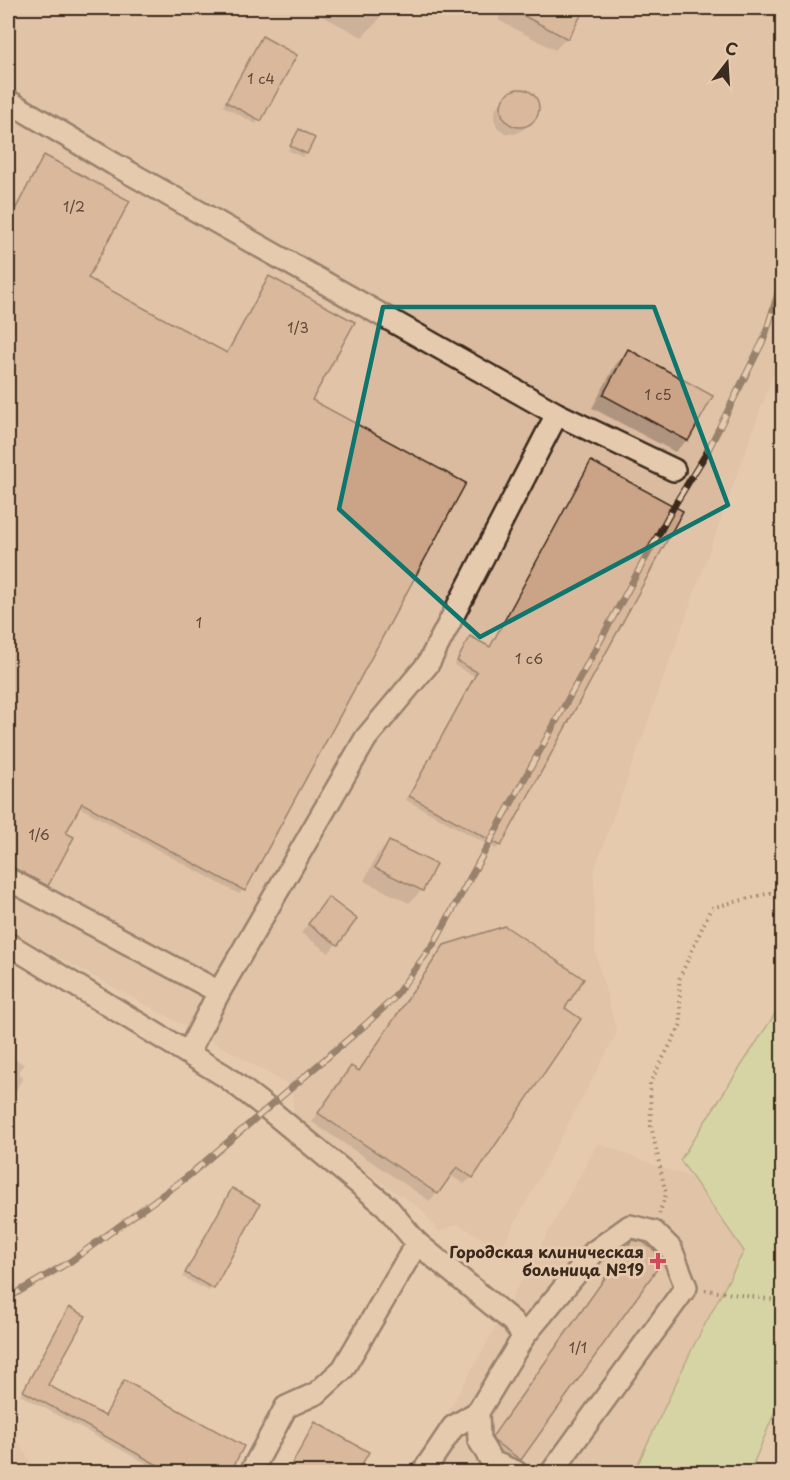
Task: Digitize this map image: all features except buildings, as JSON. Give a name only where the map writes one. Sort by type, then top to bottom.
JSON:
[{"type":"street","points":[[8,101],[114,164],[556,414],[674,470]]},
{"type":"street","points":[[188,1053],[219,992],[366,738],[428,664],[556,414]]},
{"type":"street","points":[[8,879],[219,992]]},
{"type":"street","points":[[8,944],[225,1076],[386,1206],[417,1243],[512,1320],[524,1336]]},
{"type":"street","points":[[423,1473],[453,1427],[478,1412],[524,1336],[594,1251],[630,1226],[654,1232],[671,1249],[686,1287],[552,1473]]},
{"type":"street","points":[[251,1473],[286,1407],[317,1393],[343,1370],[417,1243]]},
{"type":"street","points":[[478,1412],[478,1440],[492,1462],[516,1473]]},
{"type":"path","points":[[654,1232],[666,1194],[651,1126],[650,1083],[681,1024],[679,979],[711,908],[783,890]]},
{"type":"path","points":[[686,1287],[783,1300]]},
{"type":"highlighted area","points":[[383,307],[654,307],[728,505],[480,637],[339,509]]},
{"type":"shaded area","points":[[8,8],[782,8],[782,350],[594,871],[595,951],[617,1033],[501,1249],[457,1224],[439,1232],[421,1209],[304,1131],[293,1109],[292,1087],[8,930]]},
{"type":"shaded area","name":"Городская клиническая больница №19","points":[[598,1143],[659,1167],[782,1206],[651,1472],[415,1472]]},
{"type":"shaded area","points":[[8,1427],[32,1464],[50,1472],[8,1472]]},
{"type":"green space","points":[[782,1003],[782,1394],[752,1472],[634,1472],[693,1347],[744,1251],[680,1160]]},
{"type":"railway","points":[[8,1298],[71,1261],[187,1177],[393,999],[435,942],[674,506],[707,452],[764,339],[782,280]]},
{"type":"place","name":"Городская клиническая больница №19","points":[[658,1261]]}]
